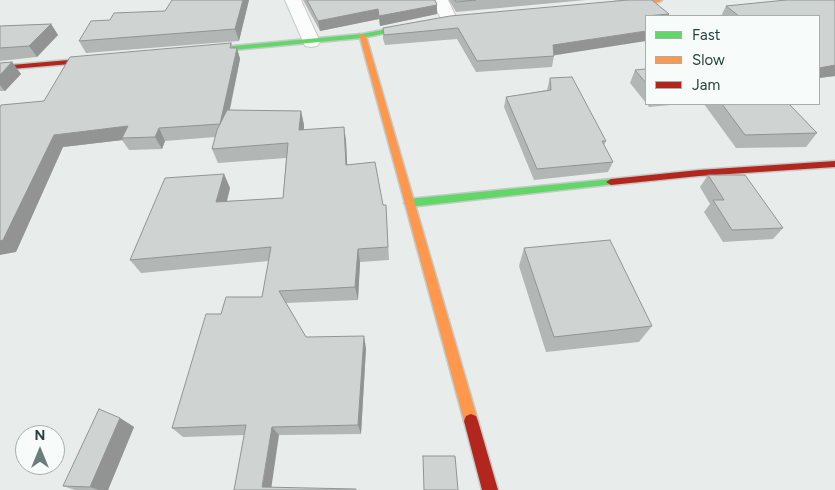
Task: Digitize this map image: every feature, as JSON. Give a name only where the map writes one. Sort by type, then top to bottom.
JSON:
[{"type":"street","points":[[293,0],[311,42]]},
{"type":"street","points":[[185,52],[362,36],[445,20],[440,0]]},
{"type":"street","points":[[602,5],[659,0]]},
{"type":"street","points":[[362,36],[490,490]]},
{"type":"street","points":[[0,68],[117,58]]},
{"type":"street","points":[[409,203],[699,173],[835,164]]},
{"type":"building","points":[[172,0],[243,0],[235,29],[79,41],[91,21],[110,20],[114,13],[165,11]]},
{"type":"building","points":[[307,0],[435,0],[437,5],[379,16],[378,9],[318,21]]},
{"type":"building","points":[[455,0],[476,0],[456,2]]},
{"type":"building","points":[[628,0],[652,0],[669,14],[645,15],[645,31],[553,45],[554,56],[477,61],[458,28],[384,35],[383,28],[450,16]]},
{"type":"building","points":[[786,0],[835,0],[835,65],[820,68],[820,15],[738,15],[726,6]]},
{"type":"building","points":[[51,24],[29,46],[0,48],[0,26]]},
{"type":"building","points":[[231,43],[230,48],[237,48],[220,124],[159,128],[155,137],[122,138],[128,126],[54,135],[3,240],[0,241],[1,105],[44,101],[70,57]]},
{"type":"building","points":[[12,62],[0,75],[0,63]]},
{"type":"building","points":[[645,69],[645,82],[635,70]]},
{"type":"building","points":[[572,77],[606,141],[602,141],[613,162],[537,169],[506,97],[551,90],[550,78]]},
{"type":"building","points":[[723,105],[790,105],[817,133],[745,135]]},
{"type":"building","points":[[227,110],[301,111],[299,130],[344,127],[346,165],[375,162],[383,205],[386,205],[388,247],[358,249],[355,287],[279,291],[306,337],[364,336],[358,425],[272,427],[262,487],[356,490],[234,490],[246,425],[172,428],[206,314],[221,314],[226,297],[262,297],[271,247],[130,260],[165,178],[224,174],[216,202],[283,198],[288,143],[212,149],[217,130]]},
{"type":"building","points":[[708,175],[745,175],[783,228],[732,230],[713,200],[724,200]]},
{"type":"building","points":[[610,240],[652,326],[554,337],[524,248]]},
{"type":"building","points":[[99,409],[120,418],[90,487],[63,486]]},
{"type":"building","points":[[423,456],[455,456],[458,490],[424,490]]},
{"type":"traffic: fast","points":[[201,51],[362,36],[419,25]]},
{"type":"traffic: fast","points":[[409,203],[611,182]]},
{"type":"traffic: slow","points":[[615,4],[659,0]]},
{"type":"traffic: slow","points":[[362,36],[471,421]]},
{"type":"traffic: jam","points":[[0,68],[103,59]]},
{"type":"traffic: jam","points":[[611,182],[699,173],[835,164]]},
{"type":"traffic: jam","points":[[471,421],[490,490]]}]
